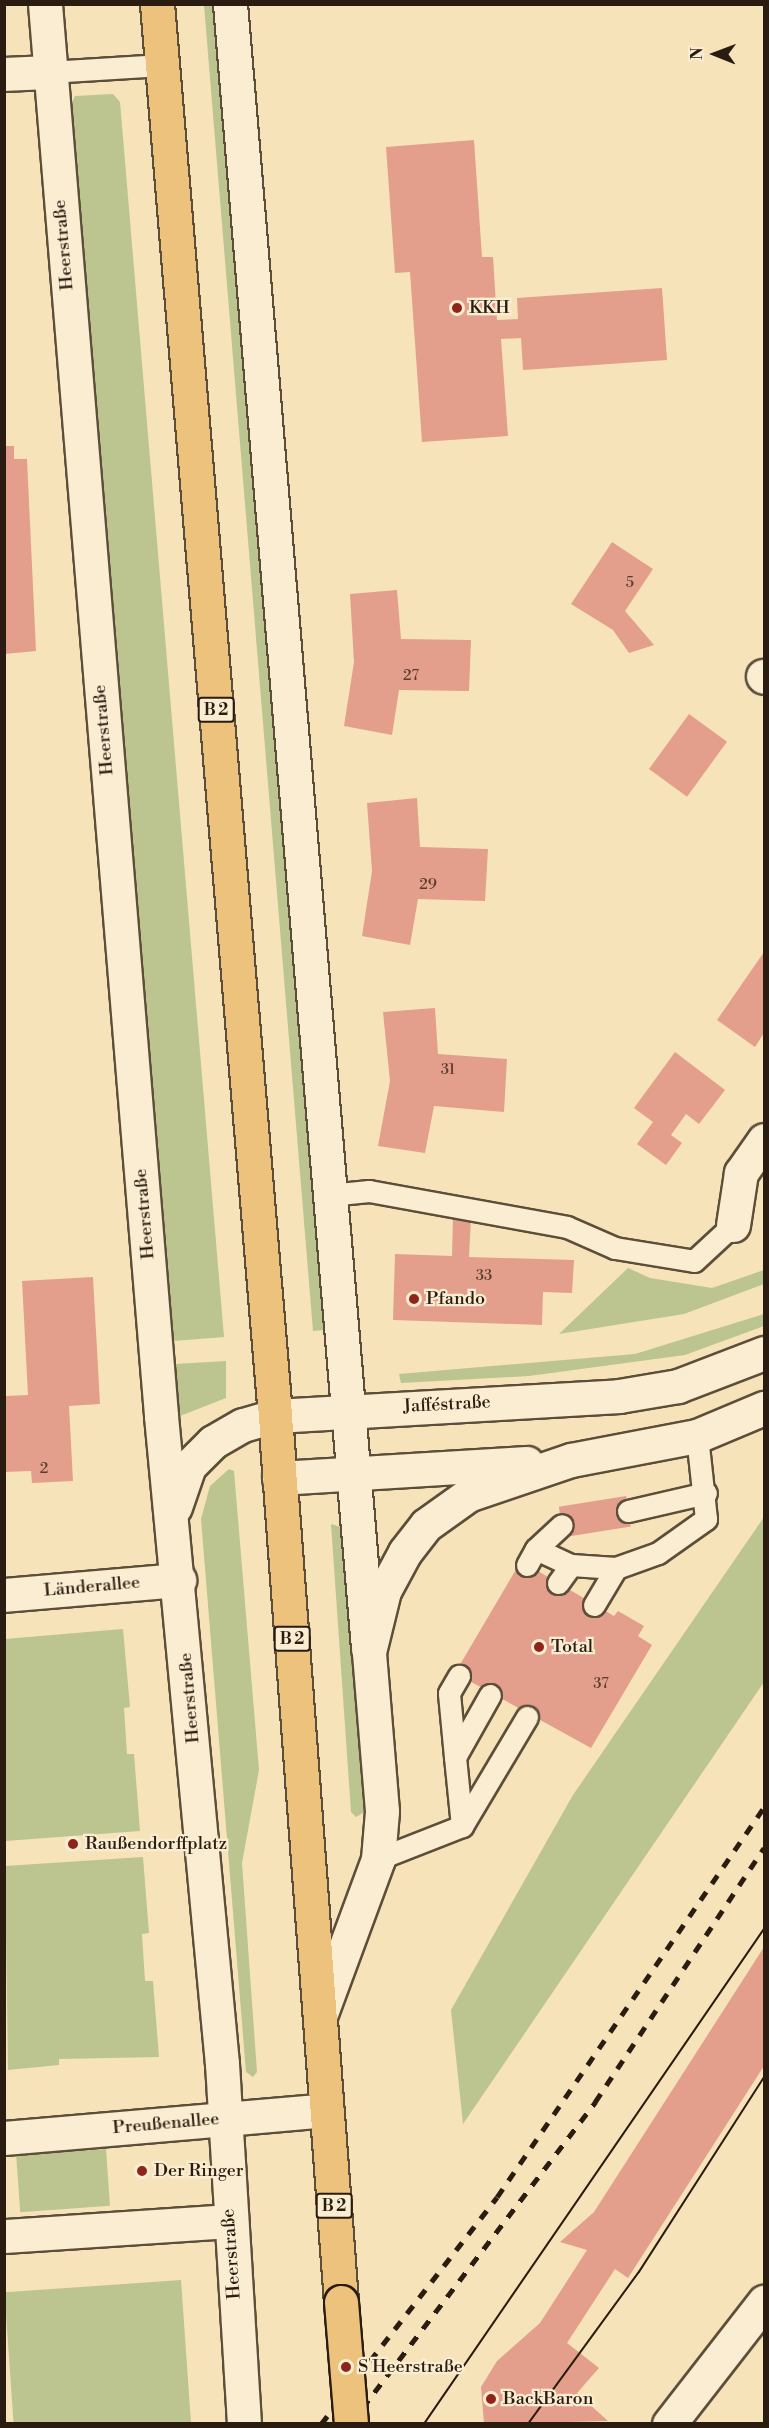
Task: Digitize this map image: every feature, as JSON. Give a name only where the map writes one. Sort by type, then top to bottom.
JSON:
[{"type":"main road","name":"B 2","points":[[157,4],[275,1416],[351,2424]]},
{"type":"street","name":"Heerstraße","points":[[45,4],[225,2119],[229,2221],[244,2424]]},
{"type":"street","points":[[230,4],[382,1811],[378,1859],[320,2016]]},
{"type":"street","points":[[4,74],[49,72]]},
{"type":"street","points":[[733,1225],[741,1173],[765,1140]]},
{"type":"street","name":"Jafféstraße","points":[[174,1514],[189,1466],[213,1442],[243,1425],[275,1416],[619,1396],[678,1386],[765,1353]]},
{"type":"street","points":[[279,1478],[571,1460],[697,1436],[765,1408]]},
{"type":"street","points":[[369,1652],[384,1591],[426,1525],[468,1494],[571,1460]]},
{"type":"street","name":"Länderallee","points":[[4,1595],[179,1580]]},
{"type":"street","name":"Preußenallee","points":[[4,2138],[327,2110]]},
{"type":"street","points":[[4,2236],[229,2221]]},
{"type":"street","points":[[678,2420],[765,2302]]},
{"type":"lane","points":[[49,72],[162,65]]},
{"type":"lane","points":[[329,1195],[369,1191],[567,1227],[615,1248],[694,1261],[733,1225]]},
{"type":"lane","points":[[562,1525],[532,1557],[571,1565],[616,1568],[658,1553],[706,1519],[706,1493],[697,1436]]},
{"type":"lane","points":[[628,1511],[706,1493]]},
{"type":"lane","points":[[558,1583],[571,1565]]},
{"type":"lane","points":[[594,1605],[616,1568]]},
{"type":"lane","points":[[459,1676],[449,1693],[462,1826]]},
{"type":"lane","points":[[455,1757],[490,1695]]},
{"type":"lane","points":[[378,1859],[462,1826],[527,1717]]},
{"type":"green space","points":[[204,5],[214,5],[325,1330],[313,1331]]},
{"type":"green space","points":[[113,94],[120,102],[224,1337],[173,1341],[69,109],[75,96]]},
{"type":"green space","points":[[628,1268],[650,1278],[712,1288],[764,1270],[764,1284],[684,1314],[559,1334]]},
{"type":"green space","points":[[764,1314],[764,1326],[685,1355],[529,1376],[401,1383],[399,1374],[635,1354]]},
{"type":"green space","points":[[226,1361],[226,1398],[180,1416],[175,1364]]},
{"type":"green space","points":[[229,1469],[234,1471],[259,1770],[242,1863],[257,2072],[253,2077],[246,2072],[201,1519],[210,1486]]},
{"type":"green space","points":[[764,1517],[764,1682],[463,2124],[451,2010],[573,1795]]},
{"type":"green space","points":[[331,1524],[341,1527],[368,1810],[356,1817],[351,1812]]},
{"type":"green space","points":[[123,1629],[130,1707],[124,1708],[127,1754],[134,1754],[140,1831],[5,1841],[5,1639]]},
{"type":"green space","points":[[143,1857],[149,1933],[142,1934],[145,1981],[153,1981],[159,2057],[59,2059],[59,2065],[8,2070],[5,1866]]},
{"type":"green space","points":[[106,2149],[110,2206],[20,2212],[16,2155]]},
{"type":"green space","points":[[181,2280],[191,2423],[14,2424],[4,2292]]},
{"type":"building","points":[[474,140],[482,257],[493,257],[497,320],[518,319],[517,298],[662,288],[667,360],[523,370],[521,338],[501,339],[508,436],[422,442],[410,272],[395,273],[386,147]]},
{"type":"building","points":[[4,446],[14,446],[14,459],[27,459],[36,651],[4,654]]},
{"type":"building","points":[[612,542],[653,569],[625,611],[654,645],[629,653],[613,630],[571,604]]},
{"type":"building","points":[[397,590],[401,639],[471,640],[469,691],[399,690],[392,735],[344,726],[354,662],[350,594]]},
{"type":"building","points":[[689,714],[727,742],[687,797],[649,769]]},
{"type":"building","points":[[417,798],[420,847],[488,849],[485,901],[418,899],[410,945],[362,936],[372,871],[367,803]]},
{"type":"building","points":[[764,952],[764,1033],[755,1047],[717,1020]]},
{"type":"building","points":[[435,1008],[438,1054],[507,1059],[504,1112],[434,1106],[425,1153],[378,1146],[390,1081],[383,1012]]},
{"type":"building","points":[[675,1052],[725,1090],[699,1124],[686,1114],[671,1135],[682,1143],[666,1165],[637,1144],[653,1122],[634,1108]]},
{"type":"building","points":[[453,1216],[471,1217],[469,1257],[574,1260],[572,1293],[543,1292],[542,1325],[393,1320],[395,1254],[452,1256]]},
{"type":"building","points":[[93,1277],[100,1404],[69,1406],[73,1481],[32,1483],[31,1471],[4,1472],[5,1396],[28,1395],[22,1281]]},
{"type":"building","points":[[626,1496],[631,1527],[564,1537],[559,1507]]},
{"type":"building","points":[[521,1561],[614,1616],[618,1611],[644,1626],[638,1636],[652,1645],[591,1748],[455,1673]]},
{"type":"building","points":[[764,1947],[764,2066],[628,2278],[615,2269],[567,2343],[599,2368],[577,2393],[608,2421],[484,2424],[481,2387],[497,2361],[540,2323],[587,2250],[560,2242],[594,2212]]},
{"type":"tram line","points":[[424,2424],[764,1929]]},
{"type":"tram line","points":[[528,2424],[639,2272],[764,2077]]},
{"type":"railway","points":[[321,2424],[497,2197],[764,1807]]},
{"type":"railway","points":[[350,2424],[595,2102],[764,1848]]},
{"type":"place","name":"KKH","points":[[457,308]]},
{"type":"place","name":"Pfando","points":[[414,1299]]},
{"type":"place","name":"Total","points":[[539,1647]]},
{"type":"place","name":"Raußendorffplatz","points":[[73,1844]]},
{"type":"place","name":"Der Ringer","points":[[142,2171]]},
{"type":"place","name":"S Heerstraße","points":[[346,2367]]},
{"type":"place","name":"BackBaron","points":[[491,2399]]}]
